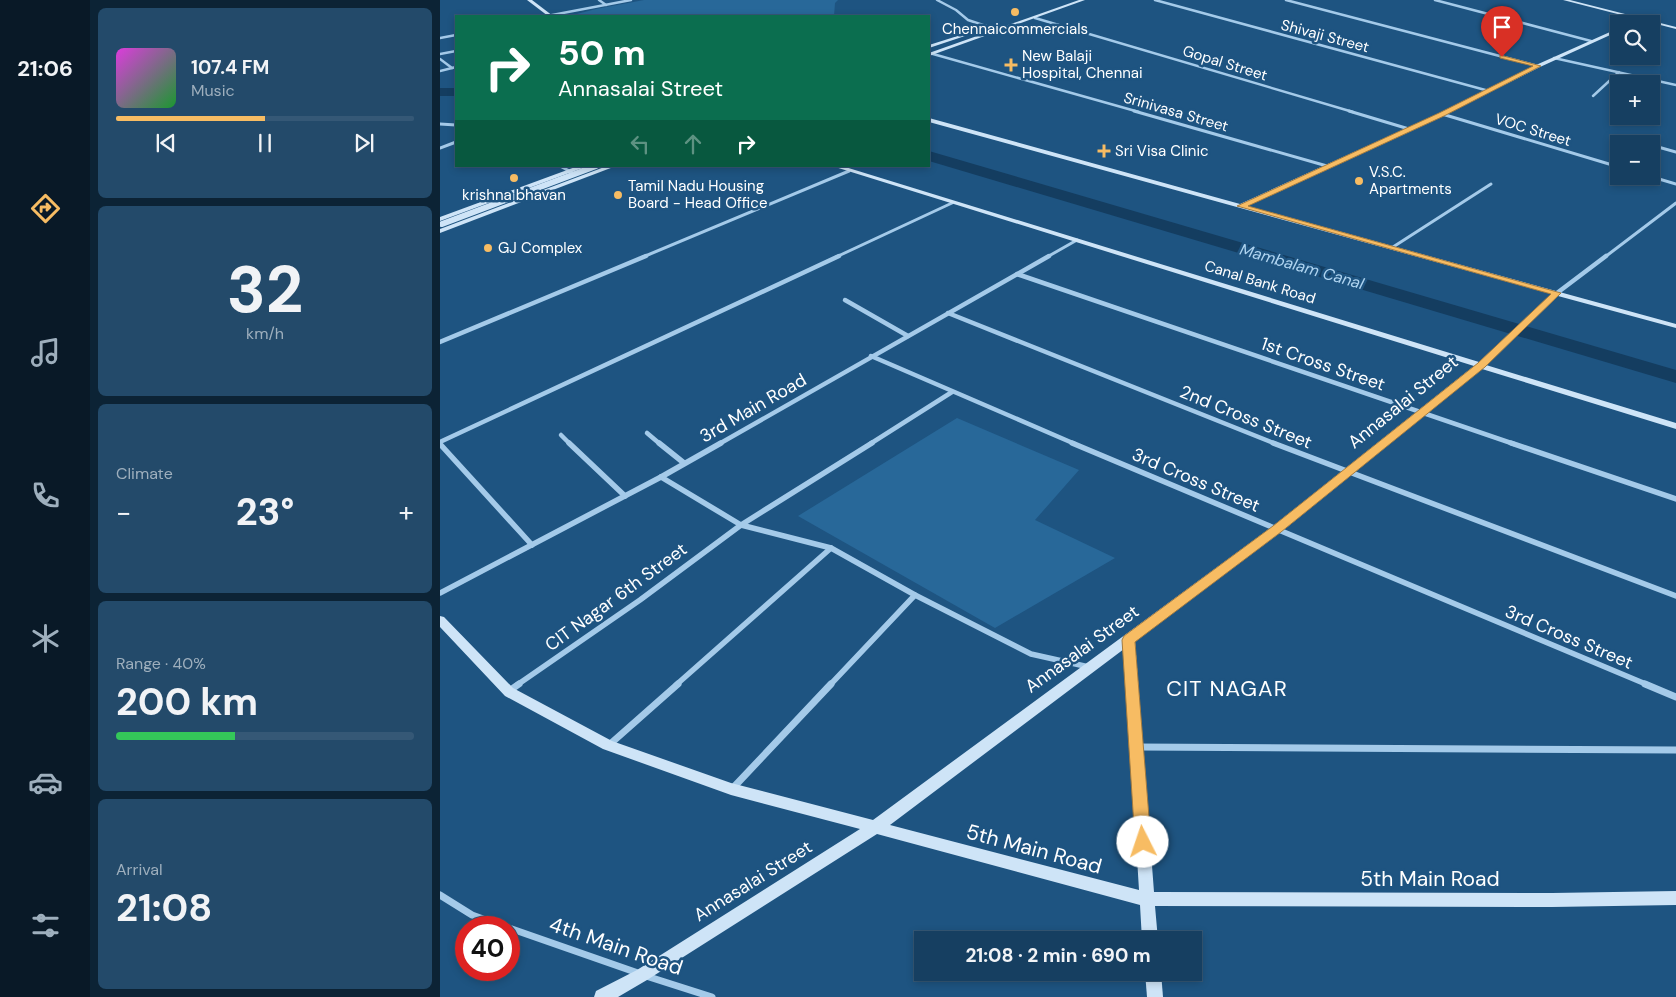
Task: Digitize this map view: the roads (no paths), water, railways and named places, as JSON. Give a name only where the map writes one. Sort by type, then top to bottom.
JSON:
[{"type":"street","points":[[529,0],[548,15]]},
{"type":"street","points":[[598,0],[606,5]]},
{"type":"street","points":[[554,15],[631,0]]},
{"type":"street","points":[[937,0],[956,10],[968,20],[989,27]]},
{"type":"street","points":[[980,30],[1066,0]]},
{"type":"street","points":[[930,52],[1072,0]]},
{"type":"street","points":[[930,52],[1035,18],[1083,0]]},
{"type":"street","name":"Shivaji Street","points":[[1155,0],[1489,92]]},
{"type":"street","points":[[1286,0],[1538,66]]},
{"type":"street","points":[[1435,0],[1591,41]]},
{"type":"street","points":[[1565,0],[1622,15]]},
{"type":"street","name":"Gopal Street","points":[[1035,18],[1409,129]]},
{"type":"street","points":[[1660,24],[1676,28]]},
{"type":"street","points":[[930,52],[972,33]]},
{"type":"street","points":[[1241,206],[1489,92],[1554,58],[1610,33]]},
{"type":"street","points":[[440,38],[455,35]]},
{"type":"street","points":[[440,54],[455,51]]},
{"type":"street","name":"Srinivasa Street","points":[[930,52],[1327,166]]},
{"type":"street","points":[[1554,58],[1676,85]]},
{"type":"street","points":[[440,59],[454,68]]},
{"type":"street","points":[[440,71],[454,68]]},
{"type":"street","points":[[1593,96],[1619,72]]},
{"type":"street","name":"VOC Street","points":[[1442,114],[1610,164]]},
{"type":"street","points":[[930,120],[1676,326]]},
{"type":"street","points":[[440,124],[455,125]]},
{"type":"street","points":[[440,148],[455,142]]},
{"type":"street","points":[[1660,148],[1676,152]]},
{"type":"street","points":[[562,167],[583,178]]},
{"type":"street","points":[[440,219],[582,167]]},
{"type":"street","points":[[440,224],[593,167]]},
{"type":"street","points":[[440,231],[610,167]]},
{"type":"street","name":"Canal Bank Road","points":[[838,167],[1676,426]]},
{"type":"street","points":[[440,342],[849,171]]},
{"type":"street","points":[[1660,179],[1676,184]]},
{"type":"street","points":[[1393,247],[1491,184]]},
{"type":"street","points":[[532,545],[440,443],[952,203]]},
{"type":"street","points":[[1557,293],[1676,203]]},
{"type":"street","name":"3rd Main Road","points":[[440,593],[661,477],[1077,240]]},
{"type":"street","name":"1st Cross Street","points":[[1017,274],[1676,499]]},
{"type":"street","name":"Annasalai Street","points":[[602,997],[642,975],[874,828],[1277,529],[1481,365],[1557,293]]},
{"type":"street","points":[[846,300],[908,336]]},
{"type":"street","name":"2nd Cross Street","points":[[948,313],[1347,472],[1676,596]]},
{"type":"street","name":"3rd Cross Street","points":[[871,356],[952,392],[1676,696]]},
{"type":"street","name":"CIT Nagar 6th Street","points":[[509,692],[640,600],[741,525],[952,392]]},
{"type":"street","points":[[647,433],[684,463]]},
{"type":"street","points":[[561,435],[625,496]]},
{"type":"street","points":[[661,477],[741,525],[832,548],[915,595],[1031,654],[1090,668]]},
{"type":"street","points":[[608,745],[832,548]]},
{"type":"street","points":[[731,789],[915,595]]},
{"type":"street","name":"5th Main Road","points":[[440,620],[509,692],[608,745],[731,789],[1146,899],[1552,900],[1676,898]]},
{"type":"street","points":[[1129,640],[1149,931]]},
{"type":"street","points":[[1137,747],[1676,750]]},
{"type":"street","name":"4th Main Road","points":[[440,895],[475,916]]},
{"type":"street","name":"4th Main Road","points":[[520,932],[642,975],[712,997]]},
{"type":"street","points":[[1154,981],[1155,997]]},
{"type":"waterway","name":"Mambalam Canal","points":[[440,92],[455,92]]},
{"type":"waterway","name":"Mambalam Canal","points":[[930,156],[1676,377]]},
{"type":"place","name":"Chennaicommercials","points":[[1015,12]]},
{"type":"place","name":"New Balaji Hospital, Chennai","points":[[1011,65]]},
{"type":"place","name":"Sri Visa Clinic","points":[[1104,151]]},
{"type":"place","name":"krishna bhavan","points":[[514,178]]},
{"type":"place","name":"V.S.C. Apartments","points":[[1359,181]]},
{"type":"place","name":"Tamil Nadu Housing Board - Head Office","points":[[618,195]]},
{"type":"place","name":"GJ Complex","points":[[488,248]]},
{"type":"district","name":"CIT NAGAR","points":[[1227,688]]}]
